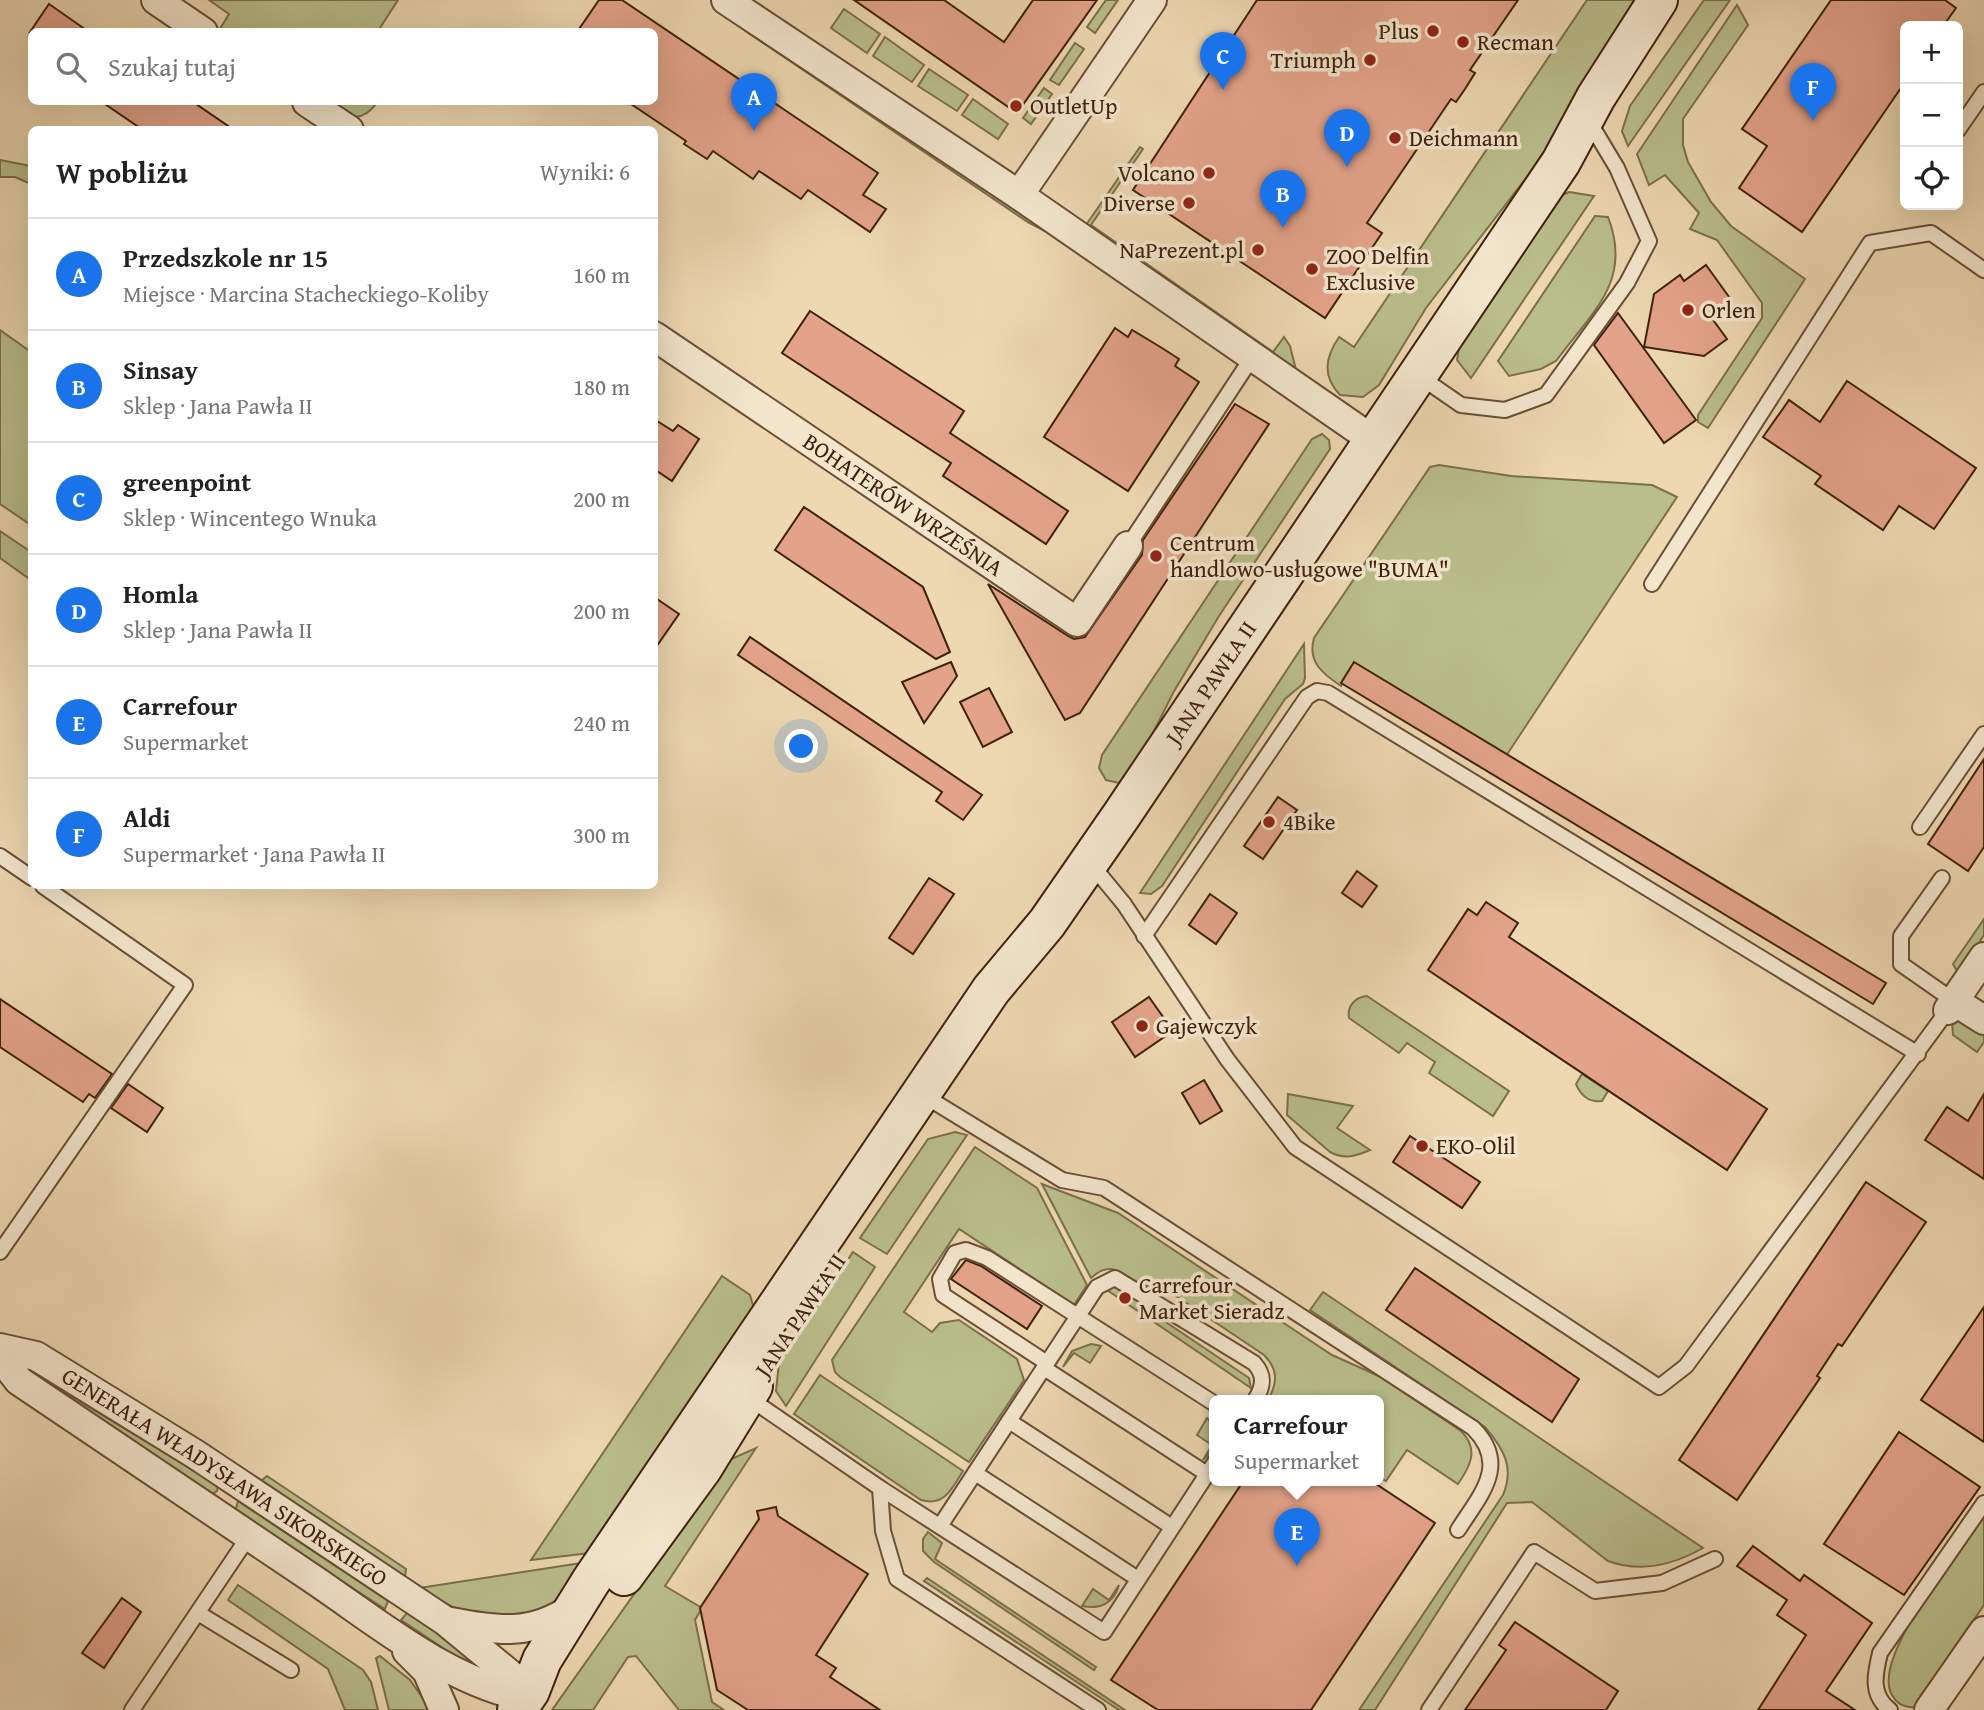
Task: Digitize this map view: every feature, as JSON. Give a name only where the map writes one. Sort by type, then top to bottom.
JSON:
[{"type":"main road","name":"JANA PAWŁA II","points":[[516,1702],[574,1606],[735,1389],[931,1100],[991,990],[1047,923],[1089,862],[1359,430],[1418,375],[1561,162],[1595,97],[1658,0]]},
{"type":"main road","name":"JANA PAWŁA II","points":[[1561,162],[1592,128],[1686,0]]},
{"type":"main road","name":"JANA PAWŁA II","points":[[516,1702],[556,1667],[674,1509],[735,1389]]},
{"type":"street","points":[[156,0],[197,28]]},
{"type":"street","points":[[726,0],[1019,195],[1359,430]]},
{"type":"street","points":[[1019,195],[1152,0]]},
{"type":"street","points":[[312,105],[343,126]]},
{"type":"street","name":"BOHATERÓW WRZEŚNIA","points":[[658,339],[1077,622],[1128,546]]},
{"type":"street","points":[[1984,957],[1951,1005],[1984,1020]]},
{"type":"street","name":"GENERAŁA WŁADYSŁAWA SIKORSKIEGO","points":[[0,1348],[36,1356],[85,1386],[195,1454],[444,1620],[512,1676],[516,1702]]},
{"type":"street","name":"GENERAŁA WŁADYSŁAWA SIKORSKIEGO","points":[[0,1357],[19,1381],[383,1626],[452,1670],[506,1693],[516,1702]]},
{"type":"street","name":"GENERAŁA WŁADYSŁAWA SIKORSKIEGO","points":[[444,1620],[512,1631],[533,1628],[555,1620],[574,1606]]},
{"type":"street","name":"GENERAŁA WŁADYSŁAWA SIKORSKIEGO","points":[[383,1626],[427,1671],[444,1710]]},
{"type":"street","points":[[1933,1709],[1984,1631]]},
{"type":"lane","points":[[1963,123],[1984,92]]},
{"type":"lane","points":[[1418,375],[1461,405],[1505,410],[1546,395],[1626,283],[1649,241],[1617,168],[1592,128]]},
{"type":"lane","points":[[1651,584],[1870,243],[1931,233],[1984,270]]},
{"type":"lane","points":[[1128,546],[1253,356]]},
{"type":"lane","points":[[1144,936],[1307,697],[1317,691],[1340,700],[1918,1054]]},
{"type":"lane","points":[[1920,827],[1984,734]]},
{"type":"lane","points":[[0,856],[28,874]]},
{"type":"lane","points":[[1089,862],[1124,904],[1227,1059],[1295,1147],[1659,1387],[1686,1366],[1918,1054],[1951,1005],[1901,964],[1900,936],[1942,878]]},
{"type":"lane","points":[[0,1252],[185,985],[47,889]]},
{"type":"lane","points":[[931,1100],[1062,1180],[1104,1188],[1473,1429],[1483,1439],[1490,1454],[1490,1474],[1458,1530]]},
{"type":"lane","points":[[1209,1400],[977,1252],[955,1253],[943,1270],[940,1288],[943,1295],[1045,1365],[1209,1467]]},
{"type":"lane","points":[[940,1526],[1095,1290],[1115,1278],[1254,1363],[1262,1372],[1263,1386],[1258,1395]]},
{"type":"lane","points":[[735,1389],[880,1488],[1104,1632],[1209,1471]]},
{"type":"lane","points":[[1009,1421],[1172,1527]]},
{"type":"lane","points":[[975,1473],[1138,1579]]},
{"type":"lane","points":[[880,1488],[883,1531],[897,1579],[1098,1710]]},
{"type":"lane","points":[[1890,1710],[1876,1694],[1875,1676],[1880,1653],[1984,1503]]},
{"type":"lane","points":[[132,1710],[249,1536]]},
{"type":"lane","points":[[1429,1710],[1534,1552],[1595,1591],[1662,1583],[1715,1559]]},
{"type":"lane","points":[[198,1613],[290,1670]]},
{"type":"green space","points":[[209,0],[398,0],[380,28],[220,28],[229,14]]},
{"type":"green space","points":[[1106,0],[1118,0],[1095,33],[1087,27]]},
{"type":"green space","points":[[1587,0],[1647,0],[1613,54],[1526,178],[1426,308],[1379,385],[1363,397],[1340,395],[1328,374],[1328,360],[1339,337],[1354,347]]},
{"type":"green space","points":[[1704,0],[1730,0],[1628,146],[1622,131],[1630,106]]},
{"type":"green space","points":[[1737,5],[1748,25],[1683,119],[1683,145],[1688,162],[1711,202],[1731,226],[1805,279],[1708,428],[1698,422],[1698,415],[1762,318],[1762,303],[1717,240],[1690,229],[1699,213],[1665,175],[1649,185],[1637,154]]},
{"type":"green space","points":[[844,9],[880,34],[867,53],[831,28]]},
{"type":"green space","points":[[747,32],[777,51],[1049,233],[1029,223]]},
{"type":"green space","points":[[885,37],[924,65],[912,82],[873,56]]},
{"type":"green space","points":[[1075,43],[1084,49],[1059,85],[1050,80]]},
{"type":"green space","points":[[929,69],[968,95],[957,111],[918,86]]},
{"type":"green space","points":[[1044,88],[1052,94],[1031,124],[1023,118]]},
{"type":"green space","points":[[973,99],[1008,124],[998,139],[962,115]]},
{"type":"green space","points":[[338,105],[375,105],[357,117],[335,110]]},
{"type":"green space","points":[[1140,147],[1143,149],[1091,225],[1273,352],[1284,337],[1290,346],[1296,370],[1039,194],[1086,225]]},
{"type":"green space","points":[[0,160],[28,165],[28,183],[15,177],[0,177]]},
{"type":"green space","points":[[1569,192],[1594,196],[1471,378],[1457,360],[1460,342],[1558,197]]},
{"type":"green space","points":[[1595,216],[1608,217],[1614,240],[1615,260],[1605,295],[1556,361],[1541,369],[1509,376],[1498,361]]},
{"type":"green space","points":[[0,330],[28,350],[28,523],[0,504]]},
{"type":"green space","points":[[1322,434],[1329,440],[1330,449],[1219,616],[1173,693],[1130,779],[1119,783],[1106,780],[1099,768],[1102,755],[1312,439]]},
{"type":"green space","points":[[1439,465],[1511,476],[1652,485],[1677,497],[1506,756],[1353,666],[1341,686],[1323,672],[1313,654],[1314,638],[1430,467]]},
{"type":"green space","points":[[0,531],[28,550],[28,578],[0,558]]},
{"type":"green space","points":[[1304,644],[1303,684],[1285,699],[1162,886],[1151,894],[1140,893]]},
{"type":"green space","points":[[1984,919],[1984,935],[1962,968],[1957,971],[1953,964]]},
{"type":"green space","points":[[1367,996],[1509,1091],[1493,1116],[1429,1073],[1435,1062],[1407,1043],[1399,1053],[1349,1018],[1353,1003]]},
{"type":"green space","points":[[1960,1019],[1984,1032],[1984,1042],[1977,1052],[1953,1035],[1952,1021]]},
{"type":"green space","points":[[1582,1074],[1608,1091],[1602,1101],[1590,1100],[1580,1092],[1576,1084]]},
{"type":"green space","points":[[1288,1094],[1353,1106],[1337,1128],[1370,1150],[1350,1156],[1330,1152],[1287,1115]]},
{"type":"green space","points":[[955,1132],[967,1135],[887,1254],[860,1238],[928,1139]]},
{"type":"green space","points":[[975,1147],[1037,1188],[1087,1285],[1074,1305],[959,1229],[904,1312],[932,1332],[940,1323],[959,1320],[1017,1359],[1024,1380],[969,1462],[840,1377],[835,1372],[832,1360]]},
{"type":"green space","points":[[1042,1184],[1118,1213],[1332,1355],[1381,1377],[1461,1431],[1470,1444],[1471,1451],[1466,1470],[1458,1484],[1407,1450],[1386,1481],[1384,1395],[1270,1395],[1275,1376],[1272,1365],[1264,1355],[1164,1288],[1147,1286],[1113,1269],[1099,1272],[1091,1278]]},
{"type":"green space","points":[[853,1252],[875,1267],[786,1406],[776,1391],[779,1363]]},
{"type":"green space","points":[[722,1276],[750,1295],[755,1312],[598,1552],[531,1560]]},
{"type":"green space","points":[[1113,1286],[1122,1288],[1142,1306],[1249,1378],[1251,1388],[1107,1290]]},
{"type":"green space","points":[[1323,1292],[1703,1548],[1668,1563],[1645,1567],[1620,1565],[1608,1561],[1532,1502],[1507,1503],[1375,1710],[1359,1710],[1503,1495],[1508,1476],[1502,1450],[1485,1427],[1310,1310]]},
{"type":"green space","points":[[1091,1344],[1101,1346],[1090,1363],[1074,1353],[1063,1367],[1072,1351]]},
{"type":"green space","points":[[28,1370],[218,1486],[217,1491],[210,1496]]},
{"type":"green space","points":[[820,1375],[963,1471],[947,1494],[936,1501],[921,1500],[794,1414]]},
{"type":"green space","points":[[1207,1418],[1209,1443],[1197,1435]]},
{"type":"green space","points":[[756,1448],[665,1586],[702,1608],[695,1620],[712,1702],[724,1710],[679,1710],[636,1656],[628,1657],[593,1710],[552,1710],[729,1460]]},
{"type":"green space","points":[[267,1476],[406,1569],[405,1578],[261,1481]]},
{"type":"green space","points":[[238,1501],[388,1601],[385,1609],[235,1512]]},
{"type":"green space","points":[[1984,1517],[1984,1605],[1914,1707],[1904,1706],[1892,1695],[1889,1678],[1894,1656],[1921,1604]]},
{"type":"green space","points":[[928,1532],[942,1543],[935,1559],[1096,1667],[1094,1670],[934,1562],[923,1551],[923,1539]]},
{"type":"green space","points":[[588,1562],[585,1576],[544,1612],[512,1619],[460,1611],[419,1588]]},
{"type":"green space","points":[[927,1578],[1125,1710],[1119,1710],[924,1581]]},
{"type":"green space","points":[[238,1585],[363,1670],[371,1682],[378,1710],[345,1710],[328,1669],[228,1600]]},
{"type":"green space","points":[[1119,1585],[1114,1596],[1105,1604],[1095,1607],[1082,1606],[1093,1589],[1109,1600]]},
{"type":"green space","points":[[407,1613],[483,1665],[476,1670],[401,1620]]},
{"type":"green space","points":[[380,1656],[410,1680],[431,1710],[389,1710],[376,1658]]},
{"type":"building","points":[[599,0],[622,0],[878,173],[863,195],[886,209],[870,232],[808,190],[801,199],[759,171],[753,179],[713,151],[707,159],[684,144],[686,141],[632,105],[658,105],[658,28],[580,28]]},
{"type":"building","points":[[854,0],[944,0],[1004,42],[1033,0],[1097,0],[1017,113]]},
{"type":"building","points":[[1257,0],[1518,0],[1470,70],[1475,73],[1465,89],[1456,102],[1451,99],[1367,223],[1382,233],[1325,318],[1133,190]]},
{"type":"building","points":[[1831,0],[1945,0],[1956,8],[1947,21],[1900,21],[1900,89],[1802,232],[1739,188],[1767,146],[1742,129]]},
{"type":"building","points":[[49,4],[83,28],[33,28]]},
{"type":"building","points":[[106,105],[197,105],[228,126],[137,126]]},
{"type":"building","name":"Orlen","points":[[1706,265],[1732,301],[1711,317],[1727,339],[1704,356],[1644,347],[1654,294],[1680,275],[1684,281]]},
{"type":"building","points":[[810,311],[964,411],[950,433],[1068,511],[1046,544],[943,476],[951,463],[782,353]]},
{"type":"building","points":[[1618,313],[1696,420],[1664,443],[1594,345]]},
{"type":"building","points":[[1115,328],[1128,337],[1132,330],[1162,348],[1179,359],[1175,366],[1199,382],[1128,491],[1044,437]]},
{"type":"building","points":[[1847,381],[1976,468],[1934,529],[1899,506],[1883,530],[1815,484],[1821,476],[1763,437],[1789,400],[1820,422]]},
{"type":"building","name":"Centrum handlowo-usługowe \"BUMA\"","points":[[1235,404],[1269,424],[1080,713],[1065,720],[988,584],[1068,636],[1074,639],[1085,637],[1142,555],[1143,540]]},
{"type":"building","points":[[658,422],[673,431],[678,425],[699,439],[672,481],[658,472]]},
{"type":"building","points":[[804,507],[923,587],[950,652],[936,659],[775,550]]},
{"type":"building","points":[[658,600],[679,614],[658,644]]},
{"type":"building","points":[[750,637],[982,795],[963,820],[936,801],[942,792],[738,655]]},
{"type":"building","points":[[951,662],[957,676],[924,723],[902,682]]},
{"type":"building","points":[[1354,662],[1886,983],[1873,1004],[1341,683]]},
{"type":"building","points":[[989,688],[1012,732],[983,747],[960,702]]},
{"type":"building","points":[[1984,759],[1984,847],[1968,871],[1928,844]]},
{"type":"building","points":[[1278,797],[1297,810],[1263,859],[1244,846]]},
{"type":"building","points":[[1357,871],[1377,886],[1362,907],[1342,893]]},
{"type":"building","points":[[929,878],[954,894],[913,954],[889,938]]},
{"type":"building","points":[[1210,894],[1237,913],[1216,944],[1189,925]]},
{"type":"building","points":[[1486,902],[1518,923],[1509,937],[1767,1109],[1727,1170],[1428,970],[1468,909],[1477,915]]},
{"type":"building","points":[[1149,997],[1173,1031],[1135,1057],[1112,1022]]},
{"type":"building","points":[[0,999],[112,1074],[95,1098],[89,1094],[83,1102],[0,1047]]},
{"type":"building","points":[[1204,1080],[1222,1111],[1200,1124],[1182,1093]]},
{"type":"building","points":[[128,1084],[163,1108],[147,1132],[111,1108]]},
{"type":"building","points":[[1984,1094],[1984,1179],[1925,1140],[1947,1107],[1968,1121]]},
{"type":"building","points":[[1410,1136],[1480,1182],[1462,1208],[1393,1162]]},
{"type":"building","points":[[1866,1182],[1926,1222],[1842,1346],[1838,1344],[1817,1376],[1820,1378],[1737,1500],[1679,1460]]},
{"type":"building","points":[[966,1260],[981,1266],[1042,1306],[1027,1329],[951,1279]]},
{"type":"building","points":[[1415,1268],[1579,1379],[1552,1422],[1386,1310]]},
{"type":"building","points":[[1984,1307],[1984,1442],[1921,1400]]},
{"type":"building","points":[[1899,1432],[1980,1487],[1904,1595],[1824,1544]]},
{"type":"building","points":[[1240,1486],[1379,1486],[1435,1523],[1311,1710],[1158,1710],[1111,1680]]},
{"type":"building","points":[[776,1507],[778,1516],[868,1574],[816,1655],[836,1668],[830,1677],[880,1710],[748,1710],[717,1690],[700,1608],[759,1519],[757,1511]]},
{"type":"building","points":[[1753,1546],[1800,1581],[1804,1575],[1872,1623],[1826,1691],[1855,1710],[1758,1710],[1806,1635],[1777,1615],[1787,1600],[1737,1566]]},
{"type":"building","points":[[122,1598],[141,1612],[104,1668],[82,1653]]},
{"type":"building","points":[[1515,1622],[1618,1691],[1606,1710],[1465,1710],[1506,1650],[1499,1645]]},
{"type":"place","name":"Plus","points":[[1433,31]]},
{"type":"place","name":"Recman","points":[[1463,42]]},
{"type":"place","name":"Triumph","points":[[1370,60]]},
{"type":"place","name":"greenpoint","points":[[1223,90]]},
{"type":"place","name":"OutletUp","points":[[1016,106]]},
{"type":"place","name":"Aldi","points":[[1813,121]]},
{"type":"place","name":"Przedszkole nr 15","points":[[754,131]]},
{"type":"place","name":"Deichmann","points":[[1395,138]]},
{"type":"place","name":"Homla","points":[[1347,167]]},
{"type":"place","name":"Volcano","points":[[1209,173]]},
{"type":"place","name":"Diverse","points":[[1189,203]]},
{"type":"place","name":"Sinsay","points":[[1283,228]]},
{"type":"place","name":"NaPrezent.pl","points":[[1258,250]]},
{"type":"place","name":"ZOO Delfin Exclusive","points":[[1312,269]]},
{"type":"place","name":"Orlen","points":[[1688,310]]},
{"type":"place","name":"Centrum handlowo-usługowe \"BUMA\"","points":[[1156,556]]},
{"type":"place","name":"4Bike","points":[[1269,822]]},
{"type":"place","name":"Gajewczyk","points":[[1142,1026]]},
{"type":"place","name":"EKO-Olil","points":[[1422,1146]]},
{"type":"place","name":"Carrefour Market Sieradz","points":[[1125,1298]]},
{"type":"place","name":"Carrefour","points":[[1297,1566]]}]
